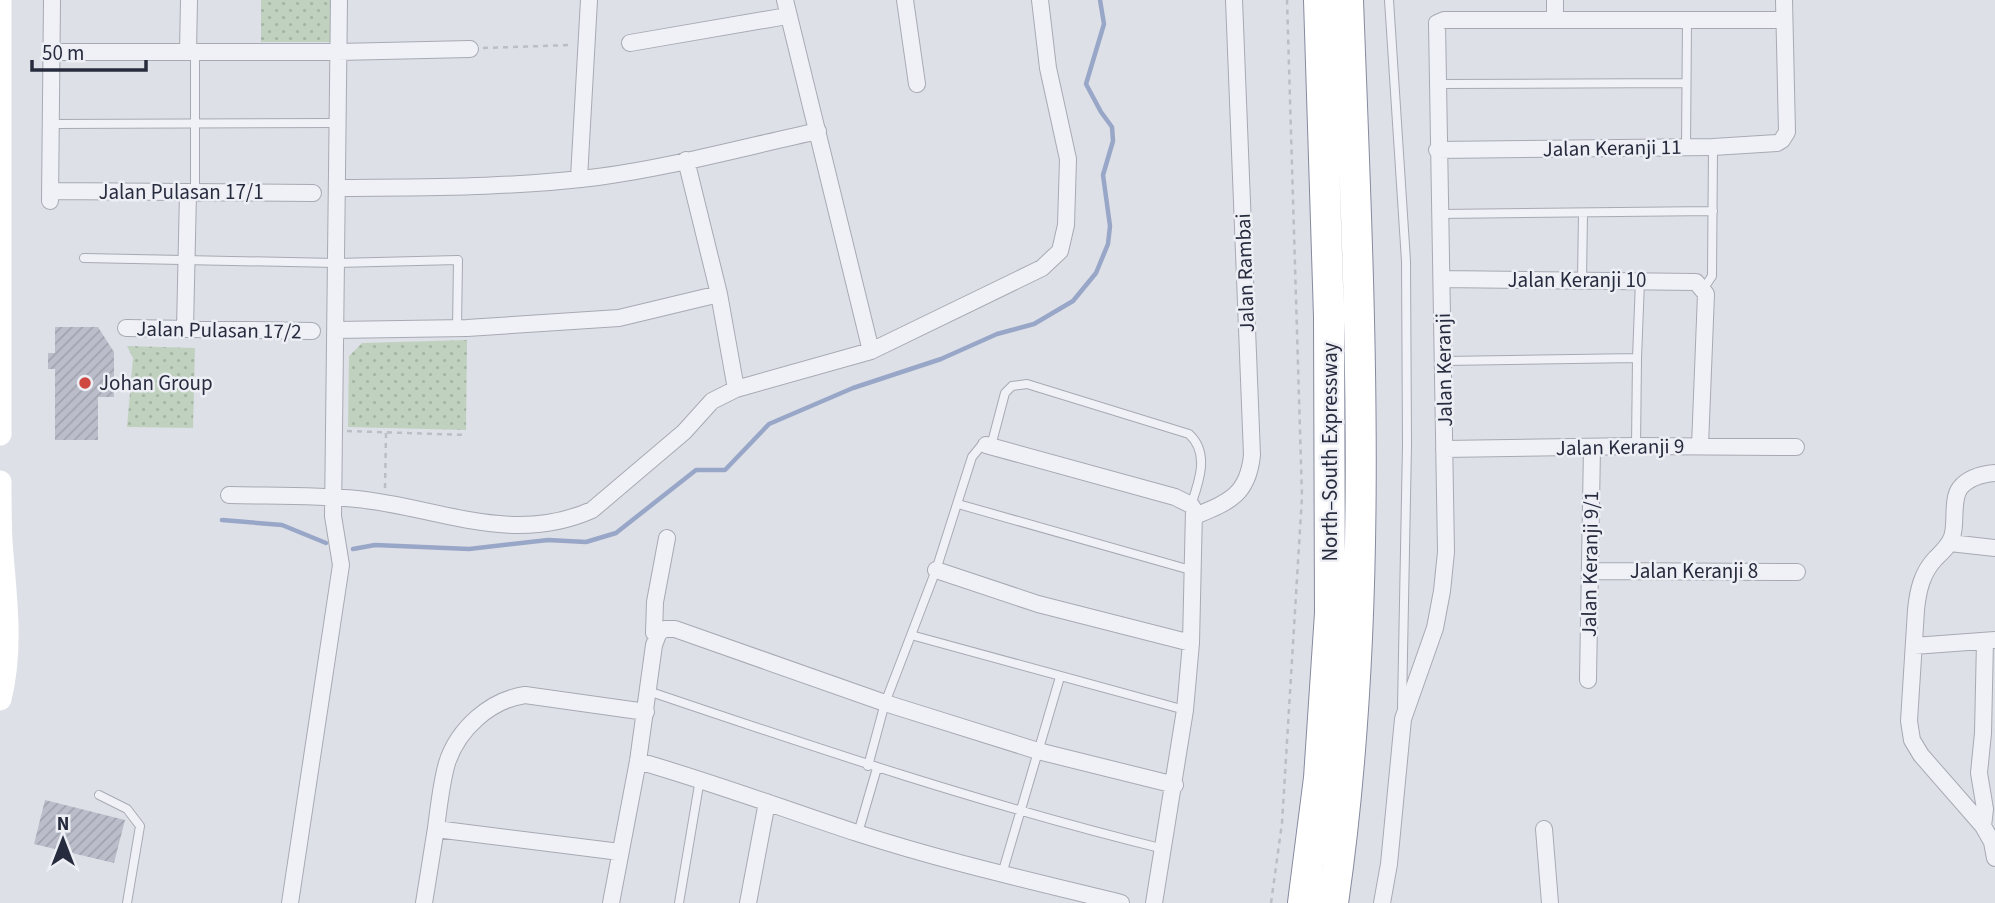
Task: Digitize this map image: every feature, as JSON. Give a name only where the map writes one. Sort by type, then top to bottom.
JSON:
[{"type":"highway","name":"North–South Expressway","points":[[1303,903],[1319,778],[1330,613],[1329,317],[1319,0]]},
{"type":"highway","name":"North–South Expressway","points":[[1333,903],[1349,760],[1359,622],[1360,349],[1348,0]]},
{"type":"main road","points":[[0,434],[1,0]]},
{"type":"main road","points":[[0,482],[0,543],[9,633],[5,678],[0,699]]},
{"type":"street","points":[[51,124],[52,0]]},
{"type":"street","points":[[189,0],[191,52]]},
{"type":"street","points":[[290,903],[339,586],[340,550],[333,516],[333,498],[339,0]]},
{"type":"street","points":[[579,178],[589,44],[589,0]]},
{"type":"street","points":[[905,0],[917,84]]},
{"type":"street","points":[[229,495],[358,499],[494,525],[574,518],[602,502],[684,432],[712,401],[736,389],[871,351],[1042,268],[1060,251],[1066,225],[1068,159],[1048,68],[1040,0]]},
{"type":"street","name":"Jalan Rambai","points":[[1193,510],[1217,507],[1241,491],[1249,474],[1252,455],[1234,0]]},
{"type":"street","points":[[1555,0],[1555,19],[1784,20],[1784,0]]},
{"type":"street","points":[[629,43],[786,8],[871,351]]},
{"type":"street","name":"Jalan Keranji","points":[[1382,903],[1389,864],[1403,719],[1435,628],[1446,552],[1443,279],[1437,150],[1436,27],[1444,20],[1555,19]]},
{"type":"street","name":"Jalan Keranji 11","points":[[1437,150],[1686,148],[1769,144],[1782,140],[1787,132],[1784,20]]},
{"type":"street","points":[[51,52],[470,49]]},
{"type":"street","name":"Jalan Pulasan 17/1","points":[[51,124],[50,196],[191,192],[313,193]]},
{"type":"street","points":[[337,188],[469,187],[579,178],[686,160],[817,131]]},
{"type":"street","points":[[686,160],[719,294],[736,389]]},
{"type":"street","points":[[185,329],[191,192]]},
{"type":"street","name":"Jalan Keranji 10","points":[[1443,279],[1691,281],[1705,291]]},
{"type":"street","points":[[1700,446],[1705,291]]},
{"type":"street","points":[[335,330],[462,328],[619,318],[719,294]]},
{"type":"street","name":"Jalan Pulasan 17/2","points":[[126,328],[312,331]]},
{"type":"street","points":[[989,445],[1175,497],[1193,510],[1194,571],[1185,710],[1154,903]]},
{"type":"street","name":"Jalan Keranji 9/1","points":[[1588,680],[1592,447]]},
{"type":"street","name":"Jalan Keranji 9","points":[[1444,449],[1796,447]]},
{"type":"street","points":[[1995,473],[1982,474],[1960,488],[1950,543],[1923,576],[1918,592],[1909,721],[1912,740],[1921,755],[1983,826],[1992,842],[1995,858]]},
{"type":"street","points":[[667,538],[653,612],[654,633],[675,629],[885,704],[1038,751],[1175,785]]},
{"type":"street","points":[[1950,543],[1995,548]]},
{"type":"street","points":[[936,569],[1038,604],[1191,643]]},
{"type":"street","name":"Jalan Keranji 8","points":[[1590,571],[1797,572]]},
{"type":"street","points":[[611,903],[638,761],[654,645],[659,632]]},
{"type":"street","points":[[1914,646],[1990,641],[1979,773],[1990,809],[1983,826]]},
{"type":"street","points":[[424,903],[444,774],[452,749],[474,720],[512,697],[533,696],[646,712]]},
{"type":"street","points":[[638,761],[700,779],[858,833],[1002,874],[1121,903]]},
{"type":"street","points":[[748,903],[767,802]]},
{"type":"street","points":[[436,829],[620,852]]},
{"type":"street","points":[[1545,829],[1550,903]]},
{"type":"lane","points":[[1389,0],[1406,261],[1407,445],[1401,692],[1403,719]]},
{"type":"lane","points":[[1686,19],[1686,148]]},
{"type":"lane","points":[[191,52],[195,124],[191,192]]},
{"type":"lane","points":[[1436,84],[1686,83]]},
{"type":"lane","points":[[51,124],[337,123]]},
{"type":"lane","points":[[1705,291],[1712,276],[1713,147]]},
{"type":"lane","points":[[1440,214],[1713,211]]},
{"type":"lane","points":[[1582,279],[1583,213]]},
{"type":"lane","points":[[84,258],[336,263],[458,260],[462,328]]},
{"type":"lane","points":[[1636,446],[1640,280]]},
{"type":"lane","points":[[1444,361],[1637,358]]},
{"type":"lane","points":[[858,833],[885,704],[936,569],[972,457],[981,446],[989,445],[1005,393],[1012,386],[1027,383],[1189,434],[1196,441],[1201,456],[1201,473],[1193,510]]},
{"type":"lane","points":[[958,504],[1194,571]]},
{"type":"lane","points":[[911,635],[1185,710]]},
{"type":"lane","points":[[1002,874],[1060,677]]},
{"type":"lane","points":[[648,691],[872,767],[1021,812],[1164,849]]},
{"type":"lane","points":[[679,903],[700,779]]},
{"type":"lane","points":[[99,795],[127,809],[140,826],[127,903]]},
{"type":"path","points":[[1271,903],[1282,823],[1302,497],[1287,0]]},
{"type":"path","points":[[470,49],[589,44]]},
{"type":"path","points":[[334,430],[466,435]]},
{"type":"path","points":[[385,505],[386,432]]},
{"type":"green space","points":[[261,0],[332,0],[332,42],[261,42]]},
{"type":"green space","points":[[467,340],[466,430],[348,427],[349,356],[362,343]]},
{"type":"green space","points":[[127,346],[195,348],[193,428],[127,427],[133,358]]},
{"type":"building","name":"Johan Group","points":[[55,327],[98,327],[114,352],[114,397],[98,397],[98,440],[55,440],[55,369],[48,369],[48,353],[55,353]]},
{"type":"building","points":[[45,800],[125,820],[114,863],[34,844]]},
{"type":"waterway","points":[[353,549],[375,545],[469,549],[548,540],[586,542],[616,533],[696,470],[725,470],[769,424],[853,388],[941,359],[997,334],[1034,324],[1073,301],[1096,273],[1108,244],[1110,226],[1103,175],[1113,141],[1112,127],[1086,84],[1104,24],[1100,0]]},
{"type":"waterway","points":[[222,520],[282,525],[326,543]]},
{"type":"place","name":"Johan Group","points":[[85,383]]}]
